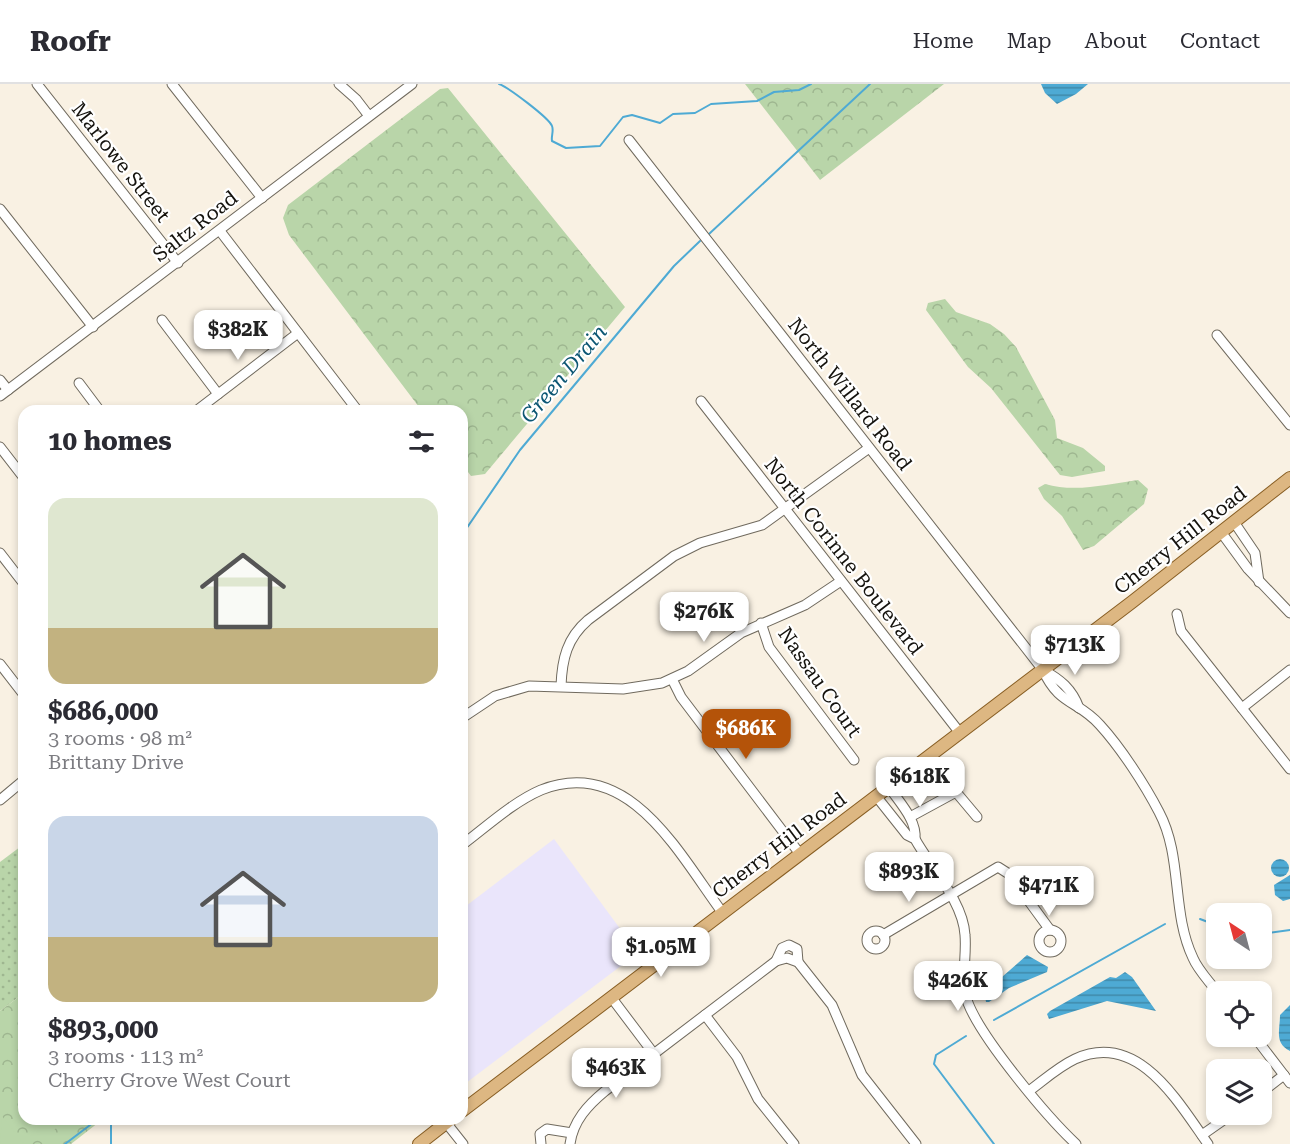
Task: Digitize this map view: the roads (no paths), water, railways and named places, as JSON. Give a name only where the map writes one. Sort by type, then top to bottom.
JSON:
[{"type":"main road","name":"Cherry Hill Road","points":[[468,1105],[960,734],[1290,478]]},
{"type":"main road","points":[[418,1144],[441,1125]]},
{"type":"street","name":"Marlowe Street","points":[[37,84],[178,263]]},
{"type":"street","points":[[172,84],[262,198]]},
{"type":"street","points":[[339,84],[356,99],[369,117]]},
{"type":"street","name":"Saltz Road","points":[[4,393],[412,84]]},
{"type":"street","name":"North Willard Road","points":[[629,140],[1043,670],[1051,687],[1068,704],[1079,708],[1103,729],[1162,817],[1171,845],[1185,933],[1193,959],[1209,981]]},
{"type":"street","points":[[0,209],[93,327]]},
{"type":"street","points":[[220,231],[351,405]]},
{"type":"street","points":[[162,320],[218,394]]},
{"type":"street","points":[[204,405],[298,333]]},
{"type":"street","points":[[1217,335],[1290,425]]},
{"type":"street","points":[[0,380],[4,393]]},
{"type":"street","points":[[79,383],[96,405]]},
{"type":"street","name":"North Corinne Boulevard","points":[[700,401],[960,734]]},
{"type":"street","points":[[0,447],[18,470]]},
{"type":"street","points":[[561,686],[567,647],[576,632],[588,620],[674,556],[700,543],[757,528],[869,448]]},
{"type":"street","points":[[1234,522],[1255,553],[1259,582]]},
{"type":"street","points":[[1221,532],[1259,582],[1290,613]]},
{"type":"street","points":[[0,553],[18,576]]},
{"type":"street","points":[[468,714],[508,690],[529,686],[623,689],[649,686],[672,679],[688,671],[741,633],[804,605],[841,581]]},
{"type":"street","points":[[1177,614],[1181,631],[1289,764]]},
{"type":"street","name":"Nassau Court","points":[[761,623],[769,647],[854,760]]},
{"type":"street","points":[[0,663],[18,687]]},
{"type":"street","points":[[1242,708],[1290,670]]},
{"type":"street","points":[[672,679],[681,697],[800,854]]},
{"type":"street","points":[[468,841],[541,790],[568,784],[605,787],[621,794],[642,808],[722,912]]},
{"type":"street","points":[[0,800],[18,785]]},
{"type":"street","points":[[889,787],[910,818],[915,830],[915,839]]},
{"type":"street","points":[[910,818],[956,792],[977,816]]},
{"type":"street","points":[[876,796],[907,835],[915,839],[950,894],[966,935],[963,983],[968,1002],[985,1033],[1029,1091],[1076,1144]]},
{"type":"street","points":[[883,935],[994,867],[1001,868],[1010,874],[1050,930]]},
{"type":"street","points":[[570,1144],[572,1133],[590,1104],[776,961],[782,948],[792,945],[797,950],[794,961]]},
{"type":"street","points":[[776,961],[794,961]]},
{"type":"street","points":[[794,961],[837,1013],[862,1075],[916,1144]]},
{"type":"street","points":[[611,998],[654,1054]]},
{"type":"street","points":[[705,1015],[736,1057],[758,1099],[794,1144]]},
{"type":"street","points":[[1262,1047],[1287,1079],[1272,1087]]},
{"type":"street","points":[[1029,1091],[1078,1058],[1096,1054],[1120,1055],[1137,1061],[1155,1074],[1208,1144]]},
{"type":"street","points":[[450,1125],[463,1144]]},
{"type":"street","points":[[1202,1135],[1216,1125]]},
{"type":"street","points":[[541,1144],[540,1134],[547,1129],[572,1133]]},
{"type":"water","points":[[1041,84],[1088,84],[1076,94],[1057,104],[1045,93]]},
{"type":"water","points":[[1276,859],[1284,859],[1289,864],[1287,875],[1276,877],[1271,872],[1271,864]]},
{"type":"water","points":[[1290,875],[1290,899],[1283,901],[1275,895],[1274,885]]},
{"type":"water","points":[[1027,955],[1048,967],[1047,972],[1009,988],[986,1002],[982,980],[992,975],[1002,977]]},
{"type":"water","points":[[1125,972],[1132,977],[1156,1011],[1107,1001],[1049,1019],[1047,1014],[1050,1011],[1110,977],[1116,978]]},
{"type":"water","points":[[1290,1005],[1290,1051],[1282,1044],[1279,1031],[1280,1015]]},
{"type":"waterway","points":[[499,84],[519,96],[544,116],[552,126],[552,141],[566,148],[600,146],[623,117],[632,115],[660,123],[673,114],[695,113],[711,104],[757,101],[774,92],[799,90],[811,84]]},
{"type":"waterway","name":"Green Drain","points":[[709,234],[870,84]]},
{"type":"waterway","name":"Green Drain","points":[[468,526],[520,450],[674,266],[700,241]]},
{"type":"waterway","points":[[1200,919],[1206,921]]},
{"type":"waterway","points":[[994,1020],[1165,924]]},
{"type":"waterway","points":[[1272,933],[1290,930]]},
{"type":"waterway","points":[[966,1036],[936,1055],[934,1064],[994,1144]]},
{"type":"waterway","name":"Green Drain","points":[[65,1144],[90,1125]]},
{"type":"waterway","points":[[111,1125],[111,1144]]}]
